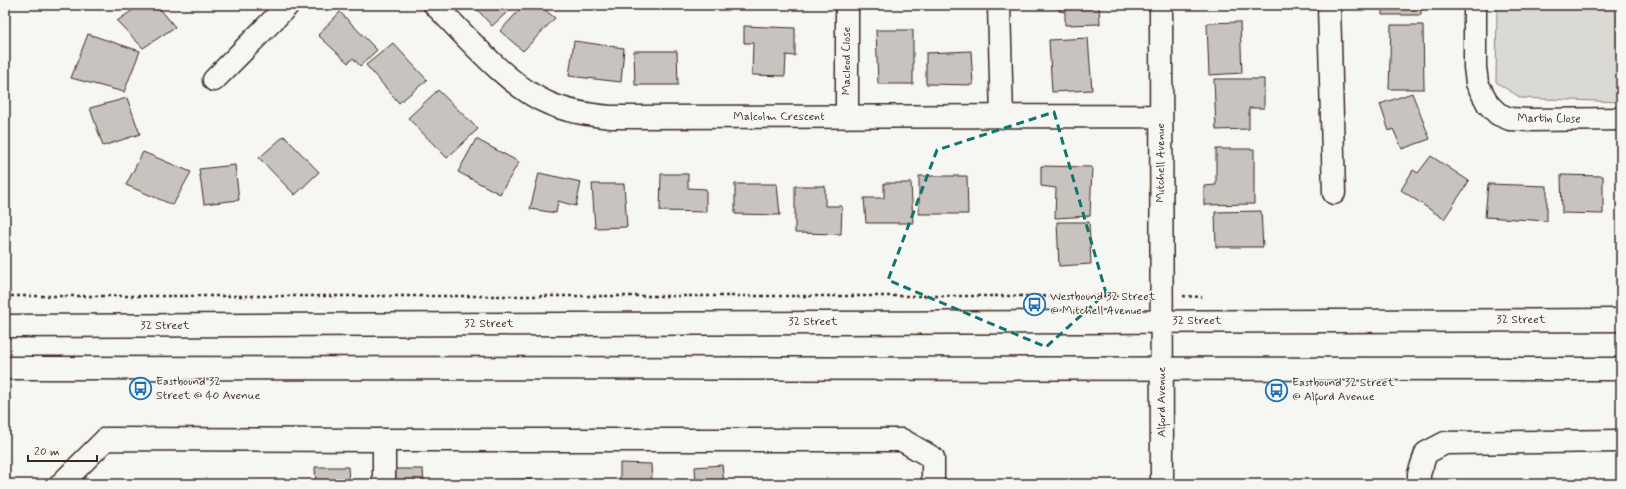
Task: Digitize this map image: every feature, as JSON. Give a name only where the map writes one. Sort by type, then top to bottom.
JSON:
[{"type":"main road","points":[[214,80],[288,5]]},
{"type":"main road","name":"Malcolm Crescent","points":[[435,5],[508,76],[546,102],[577,113],[611,117],[1161,116]]},
{"type":"main road","name":"Macleod Close","points":[[847,5],[847,117]]},
{"type":"main road","points":[[999,5],[1002,117]]},
{"type":"main road","name":"Mitchell Avenue","points":[[1161,5],[1162,321]]},
{"type":"main road","points":[[1329,5],[1334,193]]},
{"type":"main road","name":"Martin Close","points":[[1475,5],[1475,67],[1477,83],[1488,104],[1498,114],[1510,118],[1529,120],[1621,119]]},
{"type":"main road","name":"32 Street","points":[[5,326],[1621,320]]},
{"type":"main road","name":"Alford Avenue","points":[[1162,321],[1162,484]]},
{"type":"main road","points":[[5,368],[1621,369]]},
{"type":"main road","points":[[61,484],[106,439],[902,440],[933,458],[932,484]]},
{"type":"main road","points":[[384,440],[384,484]]},
{"type":"main road","points":[[1419,484],[1418,474],[1426,453],[1445,443],[1621,442]]},
{"type":"path","points":[[5,296],[1135,296]]},
{"type":"highlighted area","points":[[1054,112],[1106,293],[1046,347],[888,280],[937,150]]},
{"type":"shaded area","points":[[1497,5],[1621,5],[1621,102],[1521,98],[1496,82]]},
{"type":"building","points":[[140,5],[157,5],[175,27],[143,48],[117,21]]},
{"type":"building","points":[[473,5],[515,5],[492,26]]},
{"type":"building","points":[[524,5],[539,5],[555,18],[523,51],[500,31]]},
{"type":"building","points":[[1059,5],[1099,5],[1100,24],[1065,25],[1065,12],[1059,11]]},
{"type":"building","points":[[1382,5],[1421,5],[1421,15],[1382,15]]},
{"type":"building","points":[[340,12],[377,50],[360,66],[353,58],[348,63],[318,35]]},
{"type":"building","points":[[1240,22],[1242,73],[1209,75],[1207,23]]},
{"type":"building","points":[[1391,25],[1423,25],[1424,89],[1389,89]]},
{"type":"building","points":[[744,26],[795,28],[795,56],[786,55],[785,76],[752,75],[753,43],[744,43]]},
{"type":"building","points":[[876,30],[913,30],[913,84],[878,84]]},
{"type":"building","points":[[88,34],[140,51],[124,92],[71,78]]},
{"type":"building","points":[[1088,38],[1092,90],[1052,92],[1049,40]]},
{"type":"building","points":[[574,41],[624,48],[621,82],[569,76]]},
{"type":"building","points":[[393,43],[427,80],[399,103],[366,65]]},
{"type":"building","points":[[634,51],[677,51],[678,85],[635,85]]},
{"type":"building","points":[[971,51],[973,85],[926,84],[926,53]]},
{"type":"building","points":[[1214,79],[1264,79],[1264,108],[1249,108],[1249,129],[1216,130]]},
{"type":"building","points":[[438,90],[478,129],[447,158],[408,118]]},
{"type":"building","points":[[1412,93],[1430,139],[1402,149],[1393,129],[1389,131],[1380,104]]},
{"type":"building","points":[[127,98],[140,134],[103,146],[90,108]]},
{"type":"building","points":[[284,136],[319,172],[295,195],[259,158]]},
{"type":"building","points":[[476,139],[519,162],[500,194],[458,172]]},
{"type":"building","points":[[1216,149],[1254,149],[1254,204],[1204,205],[1204,186],[1216,185]]},
{"type":"building","points":[[143,152],[191,172],[173,205],[126,185]]},
{"type":"building","points":[[1431,156],[1469,181],[1444,219],[1401,190],[1413,170],[1418,173]]},
{"type":"building","points":[[235,165],[239,200],[204,204],[199,169]]},
{"type":"building","points":[[1041,166],[1092,167],[1090,216],[1055,218],[1056,188],[1041,186]]},
{"type":"building","points":[[539,173],[581,182],[576,206],[558,201],[556,213],[530,209]]},
{"type":"building","points":[[661,174],[688,174],[688,188],[706,189],[706,212],[660,211]]},
{"type":"building","points":[[1561,175],[1603,176],[1603,214],[1562,213]]},
{"type":"building","points":[[919,176],[967,176],[968,214],[919,214]]},
{"type":"building","points":[[884,183],[911,183],[913,223],[866,223],[864,198],[884,198]]},
{"type":"building","points":[[592,184],[624,184],[627,227],[595,228]]},
{"type":"building","points":[[735,184],[777,184],[780,215],[735,214]]},
{"type":"building","points":[[1488,184],[1547,186],[1547,221],[1485,217]]},
{"type":"building","points":[[795,186],[825,186],[825,206],[842,206],[841,234],[795,233]]},
{"type":"building","points":[[1261,211],[1263,247],[1216,247],[1215,212]]},
{"type":"building","points":[[1057,222],[1089,222],[1091,264],[1059,266]]},
{"type":"building","points":[[620,463],[651,464],[652,484],[620,484]]},
{"type":"building","points":[[722,465],[724,484],[696,484],[695,467]]},
{"type":"building","points":[[315,467],[348,467],[349,484],[316,484]]},
{"type":"building","points":[[392,469],[423,469],[424,484],[392,484]]},
{"type":"building","points":[[531,479],[531,484],[502,484],[502,480]]},
{"type":"place","name":"Westbound 32 Street @ Mitchell Avenue","points":[[1035,304]]},
{"type":"place","name":"Eastbound 32 Street @ 40 Avenue","points":[[140,389]]},
{"type":"place","name":"Eastbound 32 Street @ Alford Avenue","points":[[1276,390]]}]
